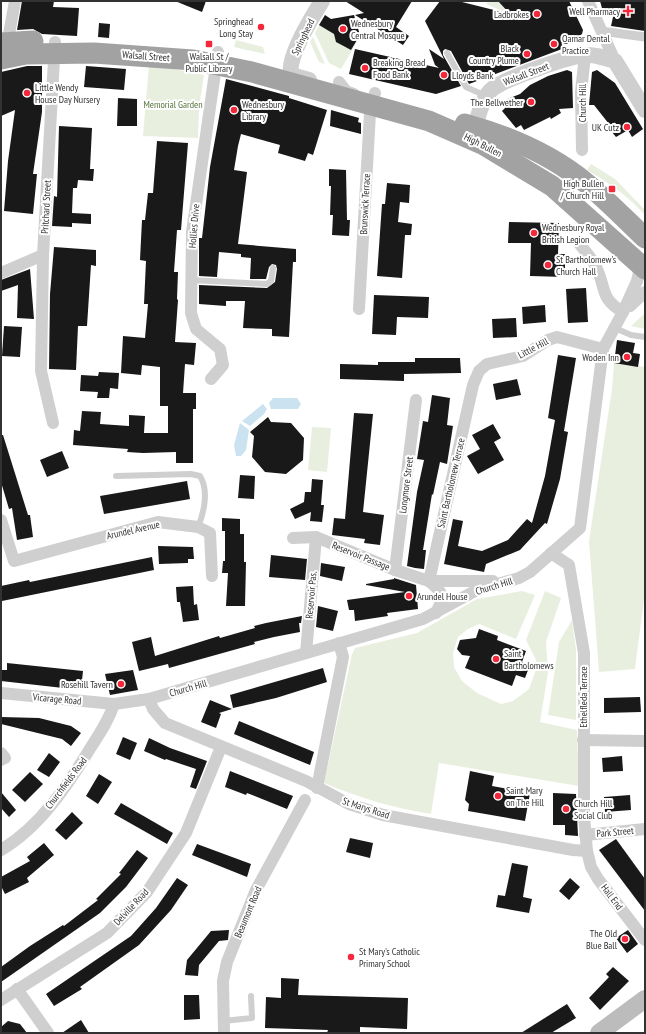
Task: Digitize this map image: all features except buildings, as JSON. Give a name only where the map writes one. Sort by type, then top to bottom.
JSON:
[{"type":"highway","name":"Walsall Street","points":[[6,50],[168,47],[289,75]]},
{"type":"highway","name":"Walsall Street","points":[[55,48],[162,57],[217,58]]},
{"type":"highway","name":"High Bullen","points":[[289,75],[475,127],[544,156],[586,183],[645,238]]},
{"type":"highway","name":"High Bullen","points":[[373,99],[455,131],[508,159],[552,186],[642,261]]},
{"type":"highway","points":[[604,200],[642,261]]},
{"type":"main road","points":[[599,1033],[645,999]]},
{"type":"street","points":[[6,50],[15,1]]},
{"type":"street","name":"Springhead","points":[[289,75],[308,24],[322,1]]},
{"type":"street","points":[[588,1],[615,61],[645,110]]},
{"type":"street","points":[[601,31],[645,36]]},
{"type":"street","name":"Pritchard Street","points":[[53,423],[41,371],[43,255],[55,48]]},
{"type":"street","name":"Church Hill","points":[[582,150],[581,92],[586,55]]},
{"type":"street","name":"Walsall Street","points":[[486,96],[491,90],[504,82],[574,56],[602,56],[615,61]]},
{"type":"street","name":"Hollies Drive","points":[[211,379],[222,365],[220,349],[196,329],[191,313],[192,232],[217,58]]},
{"type":"street","points":[[486,96],[474,133],[527,163],[539,178]]},
{"type":"street","name":"Brunswick Terrace","points":[[359,309],[373,99]]},
{"type":"street","points":[[578,242],[595,265],[603,291],[611,305],[623,312]]},
{"type":"street","points":[[1,273],[43,255]]},
{"type":"street","name":"Church Hill","points":[[114,704],[149,699],[423,619],[477,590],[518,579],[530,572],[580,528],[603,349],[623,312],[637,281],[642,261]]},
{"type":"street","name":"Church Hill","points":[[623,312],[643,292]]},
{"type":"street","name":"Little Hill","points":[[473,385],[479,371],[487,364],[523,356],[548,340],[557,337],[603,349]]},
{"type":"street","name":"Saint Bartholomew Terrace","points":[[430,581],[473,385]]},
{"type":"street","name":"Longmore Street","points":[[395,570],[416,400]]},
{"type":"street","name":"Arundel Avenue","points":[[1,520],[14,561],[158,522],[198,527]]},
{"type":"street","points":[[198,527],[210,534],[212,576]]},
{"type":"street","name":"Reservoir Passage","points":[[293,538],[316,537],[395,570],[430,581],[484,581],[518,579]]},
{"type":"street","name":"Reservoir Pas.","points":[[306,653],[316,537]]},
{"type":"street","name":"Ethelfleda Terrace","points":[[552,553],[569,565],[584,653],[583,740],[585,835],[587,851]]},
{"type":"street","points":[[430,581],[442,592],[443,599],[436,613]]},
{"type":"street","points":[[317,788],[342,657],[339,643]]},
{"type":"street","name":"Vicarage Road","points":[[1,694],[114,704]]},
{"type":"street","name":"St Marys Road","points":[[149,699],[153,709],[165,723],[306,781],[349,804],[383,815],[573,850],[587,851]]},
{"type":"street","name":"Churchfields Road","points":[[1,850],[29,828],[65,787],[107,721],[114,704]]},
{"type":"street","points":[[583,740],[645,741]]},
{"type":"street","name":"Delville Road","points":[[1,1000],[107,933],[147,892],[186,832],[222,747]]},
{"type":"street","points":[[1,753],[5,758],[1,760]]},
{"type":"street","name":"Beaumont Road","points":[[224,1033],[223,981],[227,962],[256,890],[305,800]]},
{"type":"street","name":"Park Street","points":[[585,835],[645,829]]},
{"type":"street","name":"Hall End","points":[[587,851],[591,867],[598,879],[645,940]]},
{"type":"street","points":[[18,989],[48,1033]]},
{"type":"lane","points":[[447,53],[466,87],[486,96]]},
{"type":"lane","points":[[192,280],[267,284],[271,281],[273,268]]},
{"type":"lane","points":[[615,328],[631,336],[645,337]]},
{"type":"lane","points":[[116,476],[192,474],[200,476],[204,481],[204,503],[203,516],[198,527]]},
{"type":"lane","points":[[223,1021],[252,1018],[251,996]]},
{"type":"green space","points":[[489,1],[498,1],[505,8],[505,12],[486,4]]},
{"type":"green space","points":[[319,25],[334,34],[338,43],[346,48],[357,42],[341,69],[329,63],[315,33]]},
{"type":"green space","points":[[313,37],[325,64],[319,62],[310,42]]},
{"type":"green space","points":[[236,40],[263,47],[265,54],[234,47]]},
{"type":"green space","name":"Memorial Garden","points":[[149,64],[204,75],[199,108],[198,138],[143,136]]},
{"type":"green space","points":[[591,164],[615,179],[645,210],[645,215],[618,190],[587,170]]},
{"type":"green space","points":[[645,313],[645,329],[631,326],[644,314]]},
{"type":"green space","points":[[614,363],[645,367],[645,591],[635,669],[599,672],[589,541],[612,389]]},
{"type":"green space","points":[[312,427],[331,428],[327,472],[308,470]]},
{"type":"green space","points":[[522,591],[535,595],[516,639],[479,624],[468,629],[458,637],[453,653],[454,667],[462,681],[477,693],[501,704],[513,701],[529,689],[536,670],[536,660],[526,640],[545,591],[561,598],[546,642],[548,672],[540,722],[577,730],[579,786],[439,763],[431,814],[377,802],[324,783],[352,654],[355,648],[417,633],[477,599]]},
{"type":"green space","points":[[572,620],[576,650],[576,720],[548,715],[559,642]]},
{"type":"water","points":[[273,398],[297,398],[301,404],[298,409],[271,409],[269,403]]},
{"type":"water","points":[[263,404],[267,409],[264,414],[250,426],[242,421]]},
{"type":"water","points":[[240,423],[249,430],[246,450],[241,456],[236,456],[234,445]]},
{"type":"place","name":"Well Pharmacy","points":[[628,11]]},
{"type":"place","name":"Ladbrokes","points":[[537,14]]},
{"type":"place","name":"Springhead Long Stay","points":[[261,27]]},
{"type":"place","name":"Wednesbury Central Mosque","points":[[343,29]]},
{"type":"place","name":"Walsall St / Public Library","points":[[209,44]]},
{"type":"place","name":"Qamar Dental Practice","points":[[554,44]]},
{"type":"place","name":"Black Country Plume","points":[[527,54]]},
{"type":"place","name":"Breaking Bread Food Bank","points":[[365,68]]},
{"type":"place","name":"Lloyds Bank","points":[[444,75]]},
{"type":"place","name":"Little Wendy House Day Nursery","points":[[27,93]]},
{"type":"place","name":"The Bellwether","points":[[531,102]]},
{"type":"place","name":"Wednesbury Library","points":[[234,110]]},
{"type":"place","name":"UK Cutz","points":[[627,127]]},
{"type":"place","name":"High Bullen / Church Hill","points":[[612,189]]},
{"type":"place","name":"Wednesbury Royal British Legion","points":[[534,233]]},
{"type":"place","name":"St Bartholomew's Church Hall","points":[[548,265]]},
{"type":"place","name":"Woden Inn","points":[[627,357]]},
{"type":"place","name":"Arundel House","points":[[409,596]]},
{"type":"place","name":"Saint Bartholomews","points":[[496,659]]},
{"type":"place","name":"Rosehill Tavern","points":[[121,684]]},
{"type":"place","name":"Saint Mary on The Hill","points":[[498,796]]},
{"type":"place","name":"Church Hill Social Club","points":[[566,809]]},
{"type":"place","name":"The Old Blue Ball","points":[[625,939]]},
{"type":"place","name":"St Mary's Catholic Primary School","points":[[351,957]]}]
